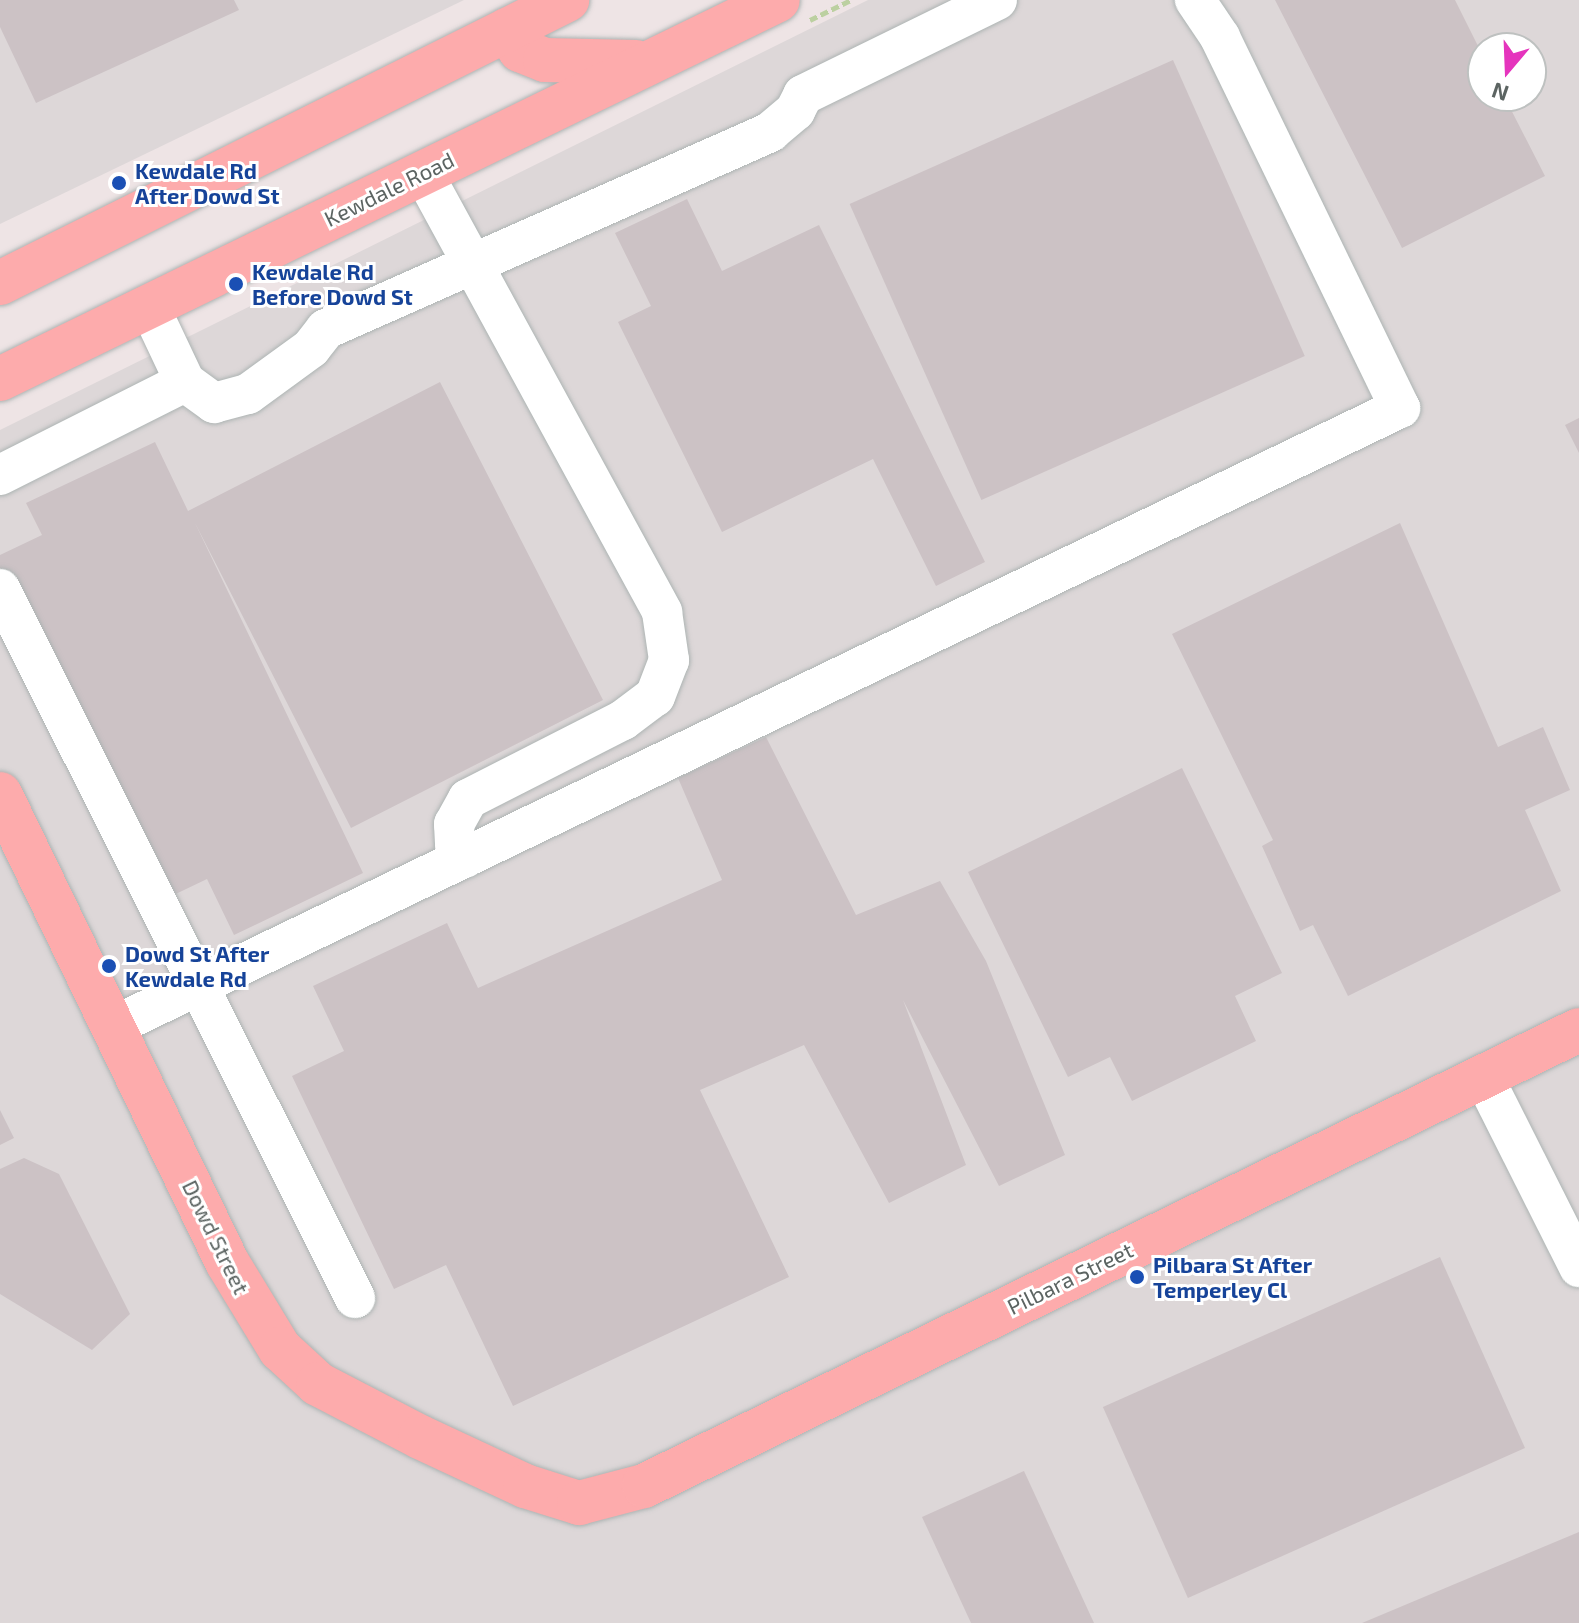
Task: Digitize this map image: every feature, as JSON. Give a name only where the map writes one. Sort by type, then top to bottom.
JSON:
[{"type":"main road","points":[[0,283],[567,0]]},
{"type":"main road","name":"Kewdale Road","points":[[0,379],[778,0]]},
{"type":"main road","points":[[507,30],[520,50],[545,60],[575,64],[651,62]]},
{"type":"main road","name":"Dowd Street","points":[[0,794],[227,1262],[280,1349],[318,1384],[478,1465],[558,1499],[603,1500]]},
{"type":"main road","name":"Pilbara Street","points":[[603,1500],[658,1479],[1579,1030]]},
{"type":"street","points":[[149,306],[185,382],[214,403],[248,394],[311,348],[326,329],[474,266],[770,132],[795,111],[803,95],[997,0]]},
{"type":"street","points":[[114,1026],[1400,408],[1220,37],[1195,0]]},
{"type":"street","points":[[423,173],[662,612],[669,660],[655,696],[623,720],[468,799],[454,824],[455,844],[465,858]]},
{"type":"street","points":[[0,475],[185,382]]},
{"type":"street","points":[[0,589],[154,904],[201,986],[355,1298]]},
{"type":"street","points":[[1483,1076],[1579,1267]]},
{"type":"shaded area","points":[[0,0],[464,0],[0,224]]},
{"type":"shaded area","points":[[868,0],[1579,0],[1579,1623],[0,1623],[0,430]]},
{"type":"building","points":[[0,0],[234,0],[239,10],[36,103],[0,27]]},
{"type":"building","points":[[1275,0],[1455,0],[1471,32],[1467,32],[1467,112],[1512,112],[1545,176],[1402,248]]},
{"type":"building","points":[[1173,60],[1305,356],[981,500],[850,204]]},
{"type":"building","points":[[687,199],[722,271],[819,225],[985,562],[936,586],[873,459],[722,532],[618,322],[651,306],[615,233]]},
{"type":"building","points":[[440,382],[603,700],[351,828],[195,523],[363,873],[234,935],[207,879],[159,902],[0,574],[0,555],[42,535],[26,503],[155,442],[188,511]]},
{"type":"building","points":[[1579,418],[1579,453],[1565,425]]},
{"type":"building","points":[[1400,523],[1498,747],[1543,727],[1570,790],[1525,810],[1561,891],[1348,996],[1313,925],[1300,931],[1262,846],[1273,840],[1172,634]]},
{"type":"building","points":[[766,737],[856,915],[940,881],[986,961],[1065,1155],[999,1186],[903,1000],[966,1165],[889,1203],[804,1045],[700,1090],[789,1277],[513,1406],[446,1265],[394,1289],[292,1076],[344,1051],[313,986],[447,923],[478,988],[722,880],[678,778]]},
{"type":"building","points":[[1182,768],[1282,973],[1235,996],[1256,1041],[1132,1101],[1110,1057],[1068,1077],[968,872]]},
{"type":"building","points":[[0,1110],[14,1138],[0,1145]]},
{"type":"building","points":[[24,1158],[59,1174],[130,1314],[92,1350],[0,1294],[0,1169]]},
{"type":"building","points":[[1440,1257],[1525,1448],[1188,1598],[1103,1407]]},
{"type":"building","points":[[1024,1471],[1094,1623],[971,1623],[922,1517]]},
{"type":"building","points":[[1579,1532],[1579,1623],[1362,1623],[1493,1568]]},
{"type":"place","name":"Kewdale Rd After Dowd St","points":[[119,183]]},
{"type":"place","name":"Kewdale Rd Before Dowd St","points":[[236,284]]},
{"type":"place","name":"Dowd St After Kewdale Rd","points":[[109,966]]},
{"type":"place","name":"Pilbara St After Temperley Cl","points":[[1137,1277]]}]
